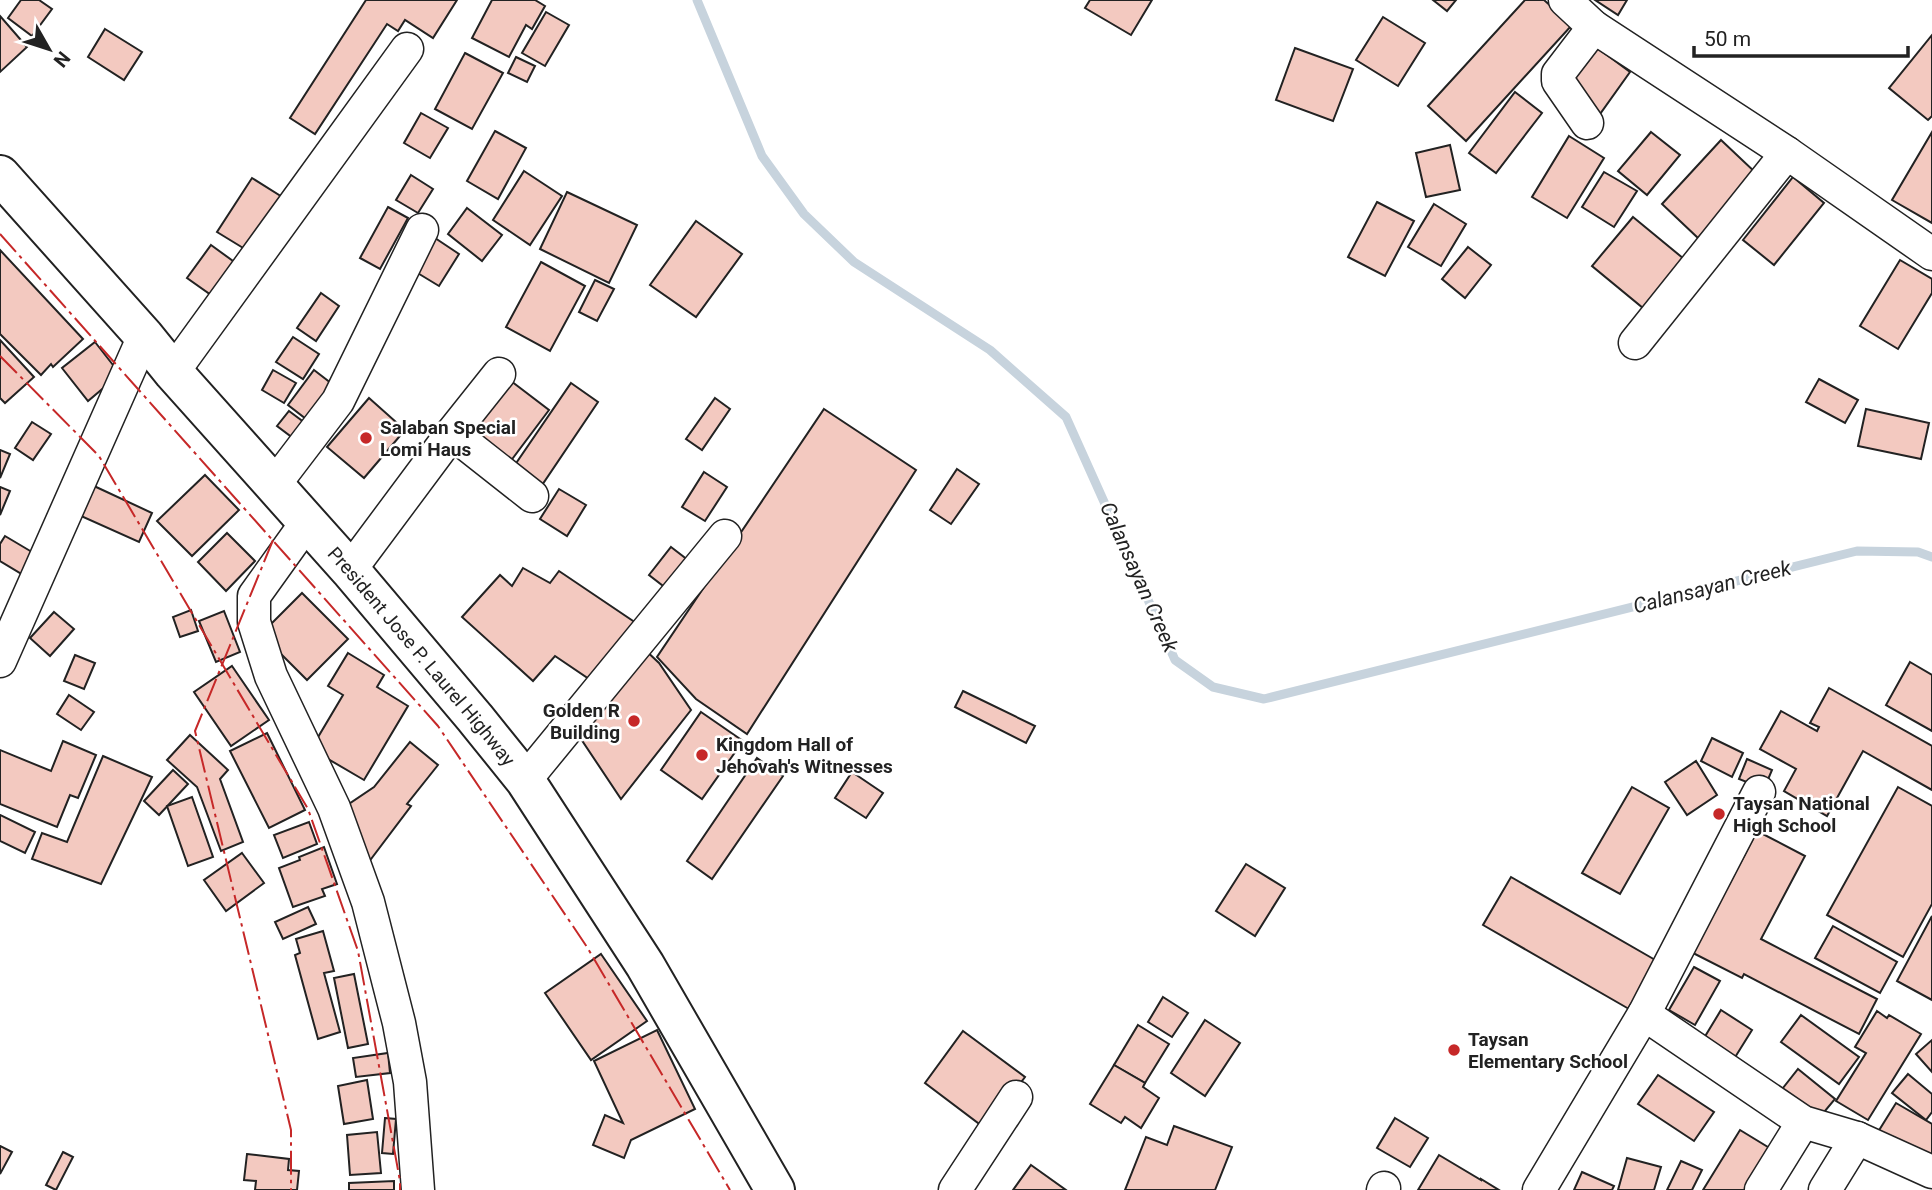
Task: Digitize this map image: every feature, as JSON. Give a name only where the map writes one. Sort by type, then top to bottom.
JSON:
[{"type":"highway","name":"President Jose P. Laurel Highway","points":[[0,175],[350,570],[525,780],[645,965],[775,1190]]},
{"type":"street","points":[[1565,0],[1594,27],[1787,153],[1932,254]]},
{"type":"street","points":[[1587,123],[1558,81],[1558,74],[1594,27]]},
{"type":"street","points":[[173,372],[407,49]]},
{"type":"street","points":[[1635,343],[1787,153]]},
{"type":"street","points":[[274,485],[338,401],[422,230]]},
{"type":"street","points":[[0,661],[144,336]]},
{"type":"street","points":[[350,570],[499,374]]},
{"type":"street","points":[[452,433],[531,496]]},
{"type":"street","points":[[307,522],[254,596],[254,622],[271,676],[334,808],[368,902],[410,1082],[418,1190]]},
{"type":"street","points":[[525,780],[725,536]]},
{"type":"street","points":[[1539,1190],[1644,1014],[1759,792]]},
{"type":"street","points":[[1644,1014],[1803,1122],[1857,1138],[1932,1172]]},
{"type":"street","points":[[955,1190],[1016,1097]]},
{"type":"street","points":[[1761,1190],[1803,1122]]},
{"type":"street","points":[[1825,1190],[1857,1138]]},
{"type":"building","points":[[21,0],[39,0],[52,9],[32,36],[8,18]]},
{"type":"building","points":[[366,0],[457,0],[433,38],[405,20],[398,31],[387,24],[315,134],[290,118]]},
{"type":"building","points":[[492,0],[535,0],[545,6],[532,29],[526,25],[509,57],[472,38]]},
{"type":"building","points":[[1090,0],[1152,0],[1131,35],[1085,8]]},
{"type":"building","points":[[1433,0],[1456,0],[1447,11]]},
{"type":"building","points":[[1525,0],[1544,0],[1572,25],[1466,141],[1428,106]]},
{"type":"building","points":[[1595,0],[1627,0],[1618,15]]},
{"type":"building","points":[[546,12],[569,25],[545,66],[522,53]]},
{"type":"building","points":[[0,16],[27,47],[0,72]]},
{"type":"building","points":[[1383,17],[1425,43],[1398,86],[1356,60]]},
{"type":"building","points":[[105,29],[142,52],[124,80],[88,57]]},
{"type":"building","points":[[1932,35],[1932,116],[1928,120],[1889,88]]},
{"type":"building","points":[[1592,44],[1630,72],[1600,114],[1561,86]]},
{"type":"building","points":[[1295,48],[1353,69],[1333,121],[1276,100]]},
{"type":"building","points":[[465,53],[503,73],[472,129],[435,109]]},
{"type":"building","points":[[516,57],[535,66],[527,82],[508,73]]},
{"type":"building","points":[[1515,92],[1542,113],[1496,173],[1469,153]]},
{"type":"building","points":[[421,113],[448,128],[430,158],[404,143]]},
{"type":"building","points":[[495,131],[526,148],[498,199],[467,181]]},
{"type":"building","points":[[1651,132],[1680,155],[1647,195],[1618,171]]},
{"type":"building","points":[[1932,132],[1932,223],[1892,200]]},
{"type":"building","points":[[1569,136],[1604,158],[1567,218],[1532,197]]},
{"type":"building","points":[[1721,140],[1757,174],[1698,238],[1662,204]]},
{"type":"building","points":[[1450,145],[1460,190],[1426,197],[1416,153]]},
{"type":"building","points":[[524,171],[562,196],[530,245],[493,220]]},
{"type":"building","points":[[1604,172],[1637,191],[1614,227],[1582,207]]},
{"type":"building","points":[[411,175],[433,189],[418,213],[396,200]]},
{"type":"building","points":[[1793,177],[1824,203],[1774,265],[1743,240]]},
{"type":"building","points":[[252,178],[287,200],[253,254],[217,232]]},
{"type":"building","points":[[567,192],[637,225],[609,283],[540,249]]},
{"type":"building","points":[[1377,202],[1414,221],[1385,276],[1348,257]]},
{"type":"building","points":[[1434,204],[1466,224],[1441,266],[1408,247]]},
{"type":"building","points":[[388,207],[408,218],[380,269],[360,258]]},
{"type":"building","points":[[467,208],[502,235],[482,261],[448,234]]},
{"type":"building","points":[[1633,217],[1684,259],[1643,308],[1592,266]]},
{"type":"building","points":[[696,221],[742,254],[696,317],[650,285]]},
{"type":"building","points":[[432,236],[459,254],[439,286],[411,269]]},
{"type":"building","points":[[211,245],[244,269],[221,302],[187,278]]},
{"type":"building","points":[[1468,247],[1491,265],[1465,298],[1442,279]]},
{"type":"building","points":[[0,250],[83,339],[41,375],[0,334]]},
{"type":"building","points":[[1900,260],[1932,279],[1932,293],[1898,349],[1860,326]]},
{"type":"building","points":[[541,262],[585,286],[550,351],[506,327]]},
{"type":"building","points":[[595,280],[614,289],[597,321],[579,312]]},
{"type":"building","points":[[321,293],[339,306],[316,341],[297,328]]},
{"type":"building","points":[[293,337],[319,354],[303,379],[276,362]]},
{"type":"building","points":[[0,340],[34,377],[5,403],[0,398]]},
{"type":"building","points":[[95,342],[120,374],[88,401],[62,368]]},
{"type":"building","points":[[273,370],[296,383],[284,403],[262,390]]},
{"type":"building","points":[[314,370],[336,387],[310,422],[288,405]]},
{"type":"building","points":[[1819,379],[1858,400],[1845,423],[1806,402]]},
{"type":"building","points":[[511,381],[549,410],[504,470],[465,440]]},
{"type":"building","points":[[571,383],[598,402],[536,494],[508,475]]},
{"type":"building","name":"Salaban Special Lomi Haus","points":[[369,398],[405,430],[364,478],[327,447]]},
{"type":"building","points":[[715,398],[730,409],[702,450],[686,439]]},
{"type":"building","points":[[824,409],[916,470],[747,734],[696,699],[657,657]]},
{"type":"building","points":[[1866,409],[1929,423],[1921,459],[1858,446]]},
{"type":"building","points":[[289,411],[309,426],[297,441],[277,426]]},
{"type":"building","points":[[32,422],[51,434],[33,460],[15,448]]},
{"type":"building","points":[[0,450],[10,454],[0,478]]},
{"type":"building","points":[[957,469],[979,484],[951,524],[930,510]]},
{"type":"building","points":[[704,472],[727,487],[705,521],[682,507]]},
{"type":"building","points":[[205,475],[239,510],[192,556],[157,521]]},
{"type":"building","points":[[94,486],[152,513],[139,542],[81,516]]},
{"type":"building","points":[[0,487],[10,491],[0,515]]},
{"type":"building","points":[[559,489],[586,505],[567,536],[540,519]]},
{"type":"building","points":[[227,533],[255,561],[226,591],[198,562]]},
{"type":"building","points":[[5,536],[37,555],[25,576],[0,561],[0,544]]},
{"type":"building","points":[[671,547],[693,564],[671,592],[649,575]]},
{"type":"building","points":[[523,568],[550,583],[559,571],[639,625],[598,685],[555,656],[533,681],[462,617],[500,575],[512,586]]},
{"type":"building","points":[[302,593],[348,639],[307,680],[261,634]]},
{"type":"building","points":[[191,610],[198,631],[180,637],[173,617]]},
{"type":"building","points":[[224,611],[240,652],[216,662],[199,621]]},
{"type":"building","points":[[54,612],[74,629],[50,656],[30,638]]},
{"type":"building","name":"Golden R Building","points":[[641,646],[659,663],[691,710],[621,799],[577,733]]},
{"type":"building","points":[[348,653],[384,675],[377,687],[408,706],[364,780],[311,749],[343,695],[328,686]]},
{"type":"building","points":[[75,655],[95,663],[84,689],[64,681]]},
{"type":"building","points":[[1910,662],[1932,675],[1932,731],[1886,705]]},
{"type":"building","points":[[232,666],[269,720],[231,746],[194,692]]},
{"type":"building","points":[[1829,688],[1932,746],[1932,790],[1863,751],[1827,816],[1784,791],[1796,769],[1760,749],[1781,711],[1817,731],[1819,727],[1810,723]]},
{"type":"building","points":[[963,691],[1035,726],[1026,743],[955,707]]},
{"type":"building","points":[[69,695],[94,712],[81,730],[57,714]]},
{"type":"building","name":"Kingdom Hall of Jehovah's Witnesses","points":[[701,712],[743,741],[702,799],[661,770]]},
{"type":"building","points":[[267,733],[305,810],[269,828],[230,751]]},
{"type":"building","points":[[190,735],[228,770],[220,779],[243,842],[221,851],[197,787],[167,760]]},
{"type":"building","points":[[1712,738],[1743,753],[1732,777],[1701,761]]},
{"type":"building","points":[[63,741],[96,755],[78,798],[70,795],[57,827],[0,804],[0,750],[51,771]]},
{"type":"building","points":[[410,742],[438,765],[407,804],[411,806],[365,867],[343,808],[374,787]]},
{"type":"building","points":[[103,756],[152,777],[101,884],[32,859],[42,833],[67,842]]},
{"type":"building","points":[[757,758],[783,776],[712,879],[687,861]]},
{"type":"building","points":[[1747,759],[1772,770],[1764,789],[1739,779]]},
{"type":"building","points":[[1696,761],[1717,795],[1687,815],[1665,782]]},
{"type":"building","points":[[173,770],[188,784],[159,815],[144,801]]},
{"type":"building","points":[[852,772],[883,793],[866,818],[835,798]]},
{"type":"building","points":[[1632,787],[1669,808],[1620,894],[1582,873]]},
{"type":"building","points":[[1898,787],[1932,806],[1932,904],[1903,957],[1827,915]]},
{"type":"building","points":[[192,797],[213,857],[188,866],[167,806]]},
{"type":"building","points":[[0,815],[35,832],[25,853],[0,841]]},
{"type":"building","points":[[309,822],[317,844],[283,858],[274,835]]},
{"type":"building","points":[[1757,831],[1805,856],[1761,939],[1877,999],[1859,1034],[1744,974],[1742,978],[1693,953]]},
{"type":"building","points":[[324,847],[337,884],[322,889],[325,896],[293,907],[279,868]]},
{"type":"building","points":[[242,853],[264,883],[226,911],[204,880]]},
{"type":"building","points":[[1246,864],[1285,888],[1255,936],[1216,911]]},
{"type":"building","points":[[1511,877],[1657,961],[1629,1009],[1483,925]]},
{"type":"building","points":[[308,907],[316,924],[283,939],[275,922]]},
{"type":"building","points":[[1932,916],[1932,1000],[1897,981]]},
{"type":"building","points":[[1833,926],[1897,962],[1880,993],[1815,958]]},
{"type":"building","points":[[323,931],[334,971],[324,973],[340,1032],[318,1039],[295,955],[300,953],[296,939]]},
{"type":"building","points":[[601,954],[647,1021],[591,1060],[545,993]]},
{"type":"building","points":[[1694,967],[1720,981],[1695,1025],[1669,1010]]},
{"type":"building","points":[[354,974],[368,1044],[348,1048],[334,978]]},
{"type":"building","points":[[1163,997],[1188,1013],[1172,1037],[1148,1022]]},
{"type":"building","points":[[1721,1010],[1752,1030],[1729,1067],[1698,1048]]},
{"type":"building","points":[[1877,1011],[1921,1034],[1868,1120],[1836,1101],[1866,1053],[1855,1047]]},
{"type":"building","points":[[1801,1015],[1859,1057],[1839,1084],[1781,1042]]},
{"type":"building","points":[[1205,1020],[1240,1043],[1205,1096],[1171,1073]]},
{"type":"building","points":[[1138,1025],[1169,1044],[1145,1083],[1114,1065]]},
{"type":"building","points":[[657,1030],[695,1109],[631,1140],[624,1158],[593,1145],[605,1115],[623,1123],[594,1061]]},
{"type":"building","points":[[963,1031],[1025,1077],[986,1129],[925,1083]]},
{"type":"building","points":[[1932,1040],[1932,1072],[1916,1054]]},
{"type":"building","points":[[388,1053],[390,1073],[356,1077],[353,1058]]},
{"type":"building","points":[[1114,1065],[1145,1083],[1143,1087],[1159,1098],[1141,1128],[1125,1117],[1121,1123],[1090,1104]]},
{"type":"building","points":[[1798,1069],[1835,1099],[1815,1123],[1779,1093]]},
{"type":"building","points":[[1908,1074],[1932,1094],[1932,1112],[1926,1120],[1892,1093]]},
{"type":"building","points":[[1658,1075],[1714,1112],[1694,1141],[1638,1104]]},
{"type":"building","points":[[367,1080],[373,1119],[344,1124],[338,1086]]},
{"type":"building","points":[[1896,1103],[1932,1124],[1932,1165],[1878,1132]]},
{"type":"building","points":[[385,1118],[396,1119],[393,1154],[382,1153]]},
{"type":"building","points":[[1395,1118],[1428,1138],[1410,1167],[1377,1148]]},
{"type":"building","points":[[1174,1126],[1232,1147],[1215,1190],[1125,1190],[1146,1137],[1167,1145]]},
{"type":"building","points":[[1740,1130],[1781,1155],[1759,1190],[1703,1190]]},
{"type":"building","points":[[377,1132],[381,1173],[350,1175],[347,1135]]},
{"type":"building","points":[[0,1146],[12,1152],[0,1174]]},
{"type":"building","points":[[63,1152],[73,1157],[56,1190],[46,1185]]},
{"type":"building","points":[[247,1154],[289,1159],[288,1170],[299,1171],[297,1190],[255,1190],[256,1181],[244,1180]]},
{"type":"building","points":[[1439,1155],[1481,1179],[1499,1190],[1418,1190]]},
{"type":"building","points":[[1627,1158],[1661,1167],[1654,1190],[1618,1190]]},
{"type":"building","points":[[1681,1161],[1702,1170],[1692,1190],[1667,1190]]},
{"type":"building","points":[[1031,1165],[1066,1190],[1013,1190]]},
{"type":"building","points":[[1582,1172],[1614,1186],[1612,1190],[1574,1190]]},
{"type":"building","points":[[394,1181],[394,1190],[349,1190],[349,1183]]},
{"type":"waterway","name":"Calansayan Creek","points":[[697,0],[762,156],[804,214],[854,262],[990,350],[1066,417],[1175,660],[1213,687],[1264,699],[1857,551],[1918,552],[1932,557]]},
{"type":"power","points":[[0,234],[438,726],[587,947],[730,1190]]},
{"type":"power","points":[[0,356],[99,456],[308,809],[358,951],[400,1190]]},
{"type":"power","points":[[273,540],[195,731],[291,1130],[291,1190]]},
{"type":"place","name":"Salaban Special Lomi Haus","points":[[366,438]]},
{"type":"place","name":"Golden R Building","points":[[634,721]]},
{"type":"place","name":"Kingdom Hall of Jehovah's Witnesses","points":[[702,755]]},
{"type":"place","name":"Taysan National High School","points":[[1719,814]]},
{"type":"place","name":"Taysan Elementary School","points":[[1454,1050]]}]
